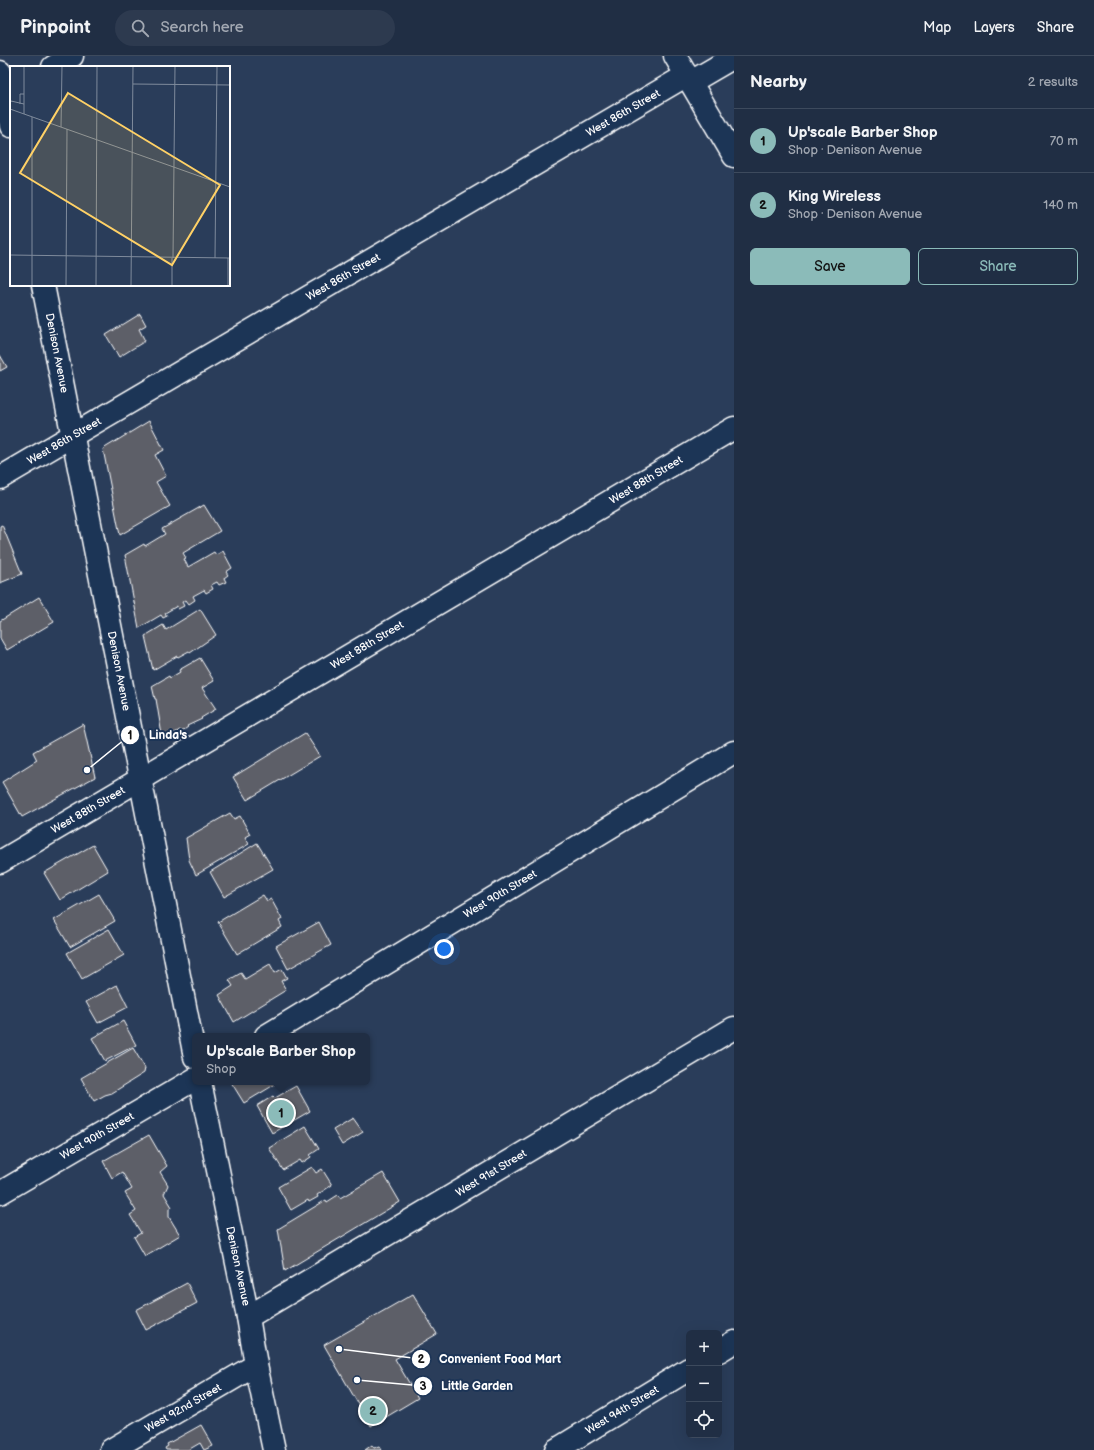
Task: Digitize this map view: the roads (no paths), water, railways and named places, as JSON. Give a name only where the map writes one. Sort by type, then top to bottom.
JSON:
[{"type":"street","points":[[55,66],[72,56]]},
{"type":"street","points":[[675,56],[734,156]]},
{"type":"street","name":"West 86th Street","points":[[0,478],[689,79],[734,57]]},
{"type":"street","points":[[0,72],[10,121]]},
{"type":"street","name":"Denison Avenue","points":[[43,286],[192,1042]]},
{"type":"street","name":"West 88th Street","points":[[0,862],[734,428]]},
{"type":"street","name":"West 90th Street","points":[[271,1033],[734,752]]},
{"type":"street","name":"West 91st Street","points":[[248,1317],[734,1028]]},
{"type":"street","name":"West 90th Street","points":[[0,1193],[192,1081]]},
{"type":"street","name":"Denison Avenue","points":[[201,1085],[274,1450]]},
{"type":"street","points":[[722,1349],[734,1342]]},
{"type":"street","name":"West 92nd Street","points":[[111,1450],[256,1365]]},
{"type":"street","name":"West 94th Street","points":[[556,1450],[686,1371]]},
{"type":"place","name":"Linda's","points":[[87,770]]},
{"type":"place","name":"Up'scale Barber Shop","points":[[281,1113]]},
{"type":"place","name":"Convenient Food Mart","points":[[339,1349]]},
{"type":"place","name":"Little Garden","points":[[357,1380]]},
{"type":"place","name":"King Wireless","points":[[373,1411]]}]
